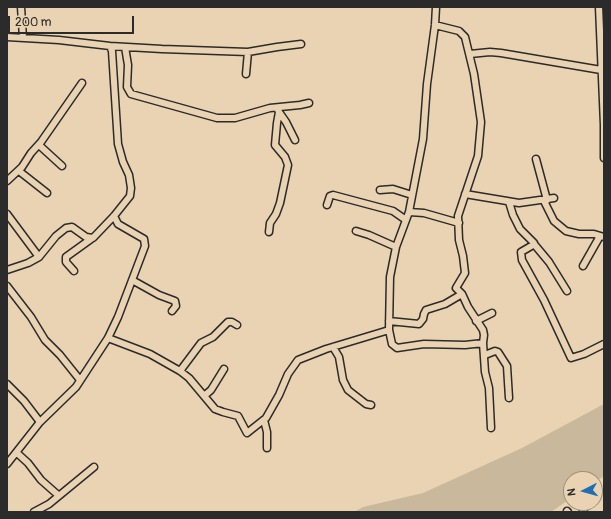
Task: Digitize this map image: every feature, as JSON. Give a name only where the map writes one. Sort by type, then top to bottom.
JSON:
[{"type":"street","points":[[21,7],[23,38]]},
{"type":"street","points":[[436,7],[427,84],[423,139],[409,212],[396,247],[390,277],[389,330],[392,344],[397,348],[424,344],[465,345],[483,343]]},
{"type":"street","points":[[599,7],[601,14],[603,70],[604,158]]},
{"type":"street","points":[[435,25],[462,33],[467,43],[481,122],[481,135],[477,162],[458,216],[459,240],[465,273],[456,288],[462,294],[476,321],[483,330],[485,372],[489,388],[491,428]]},
{"type":"street","points":[[7,37],[125,47],[248,52],[301,44]]},
{"type":"street","points":[[74,271],[66,262],[66,259],[94,237],[114,216],[132,192],[129,175],[123,162],[118,144],[112,51],[110,46]]},
{"type":"street","points":[[125,47],[128,65],[127,87],[131,94],[216,118],[235,118],[270,108],[278,110],[295,140]]},
{"type":"street","points":[[246,74],[248,52]]},
{"type":"street","points":[[470,54],[490,52],[507,54],[603,70]]},
{"type":"street","points":[[8,178],[19,171],[82,83]]},
{"type":"street","points":[[269,232],[270,223],[276,214],[280,203],[288,164],[285,157],[275,145],[278,110],[282,106],[308,103]]},
{"type":"street","points":[[39,145],[62,166]]},
{"type":"street","points":[[536,160],[545,200],[554,221],[566,231],[602,237],[583,266]]},
{"type":"street","points":[[19,171],[47,193]]},
{"type":"street","points":[[380,190],[393,189],[412,195]]},
{"type":"street","points":[[465,194],[509,202],[524,203],[554,198]]},
{"type":"street","points":[[328,205],[330,196],[334,195],[393,212],[406,220]]},
{"type":"street","points":[[509,202],[520,230],[534,242],[549,262],[567,291]]},
{"type":"street","points":[[409,212],[424,213],[459,223]]},
{"type":"street","points":[[7,214],[39,257]]},
{"type":"street","points":[[7,464],[40,422],[72,391],[108,338],[144,249],[144,239],[118,224],[114,216]]},
{"type":"street","points":[[7,270],[28,263],[39,257],[56,236],[66,228],[69,227],[74,229],[91,239]]},
{"type":"street","points":[[356,231],[396,247]]},
{"type":"street","points":[[534,244],[520,252],[521,258],[571,358],[584,354],[604,344]]},
{"type":"street","points":[[132,280],[159,295],[175,301],[176,306],[172,311]]},
{"type":"street","points":[[7,286],[45,340],[60,354],[80,380]]},
{"type":"street","points":[[389,321],[419,324],[423,319],[426,310],[445,304],[462,294]]},
{"type":"street","points":[[476,321],[492,314]]},
{"type":"street","points":[[180,371],[201,343],[213,337],[228,322],[238,325]]},
{"type":"street","points":[[108,338],[150,354],[180,371],[189,378],[213,407],[238,416],[247,433],[264,420],[272,410],[288,374],[298,360],[333,347],[389,330]]},
{"type":"street","points":[[333,347],[339,357],[343,380],[348,390],[366,404],[371,405]]},
{"type":"street","points":[[485,355],[494,351],[498,352],[506,366],[509,398]]},
{"type":"street","points":[[204,396],[210,392],[224,369]]},
{"type":"street","points":[[7,384],[40,422]]},
{"type":"street","points":[[264,420],[267,429],[267,448]]},
{"type":"street","points":[[17,453],[28,463],[41,480],[58,495]]},
{"type":"street","points":[[34,512],[49,504],[58,495],[94,467]]},
{"type":"shaded area","points":[[604,404],[604,476],[603,477],[603,471],[563,471],[563,504],[551,512],[354,512],[363,507],[423,493],[522,448]]}]
